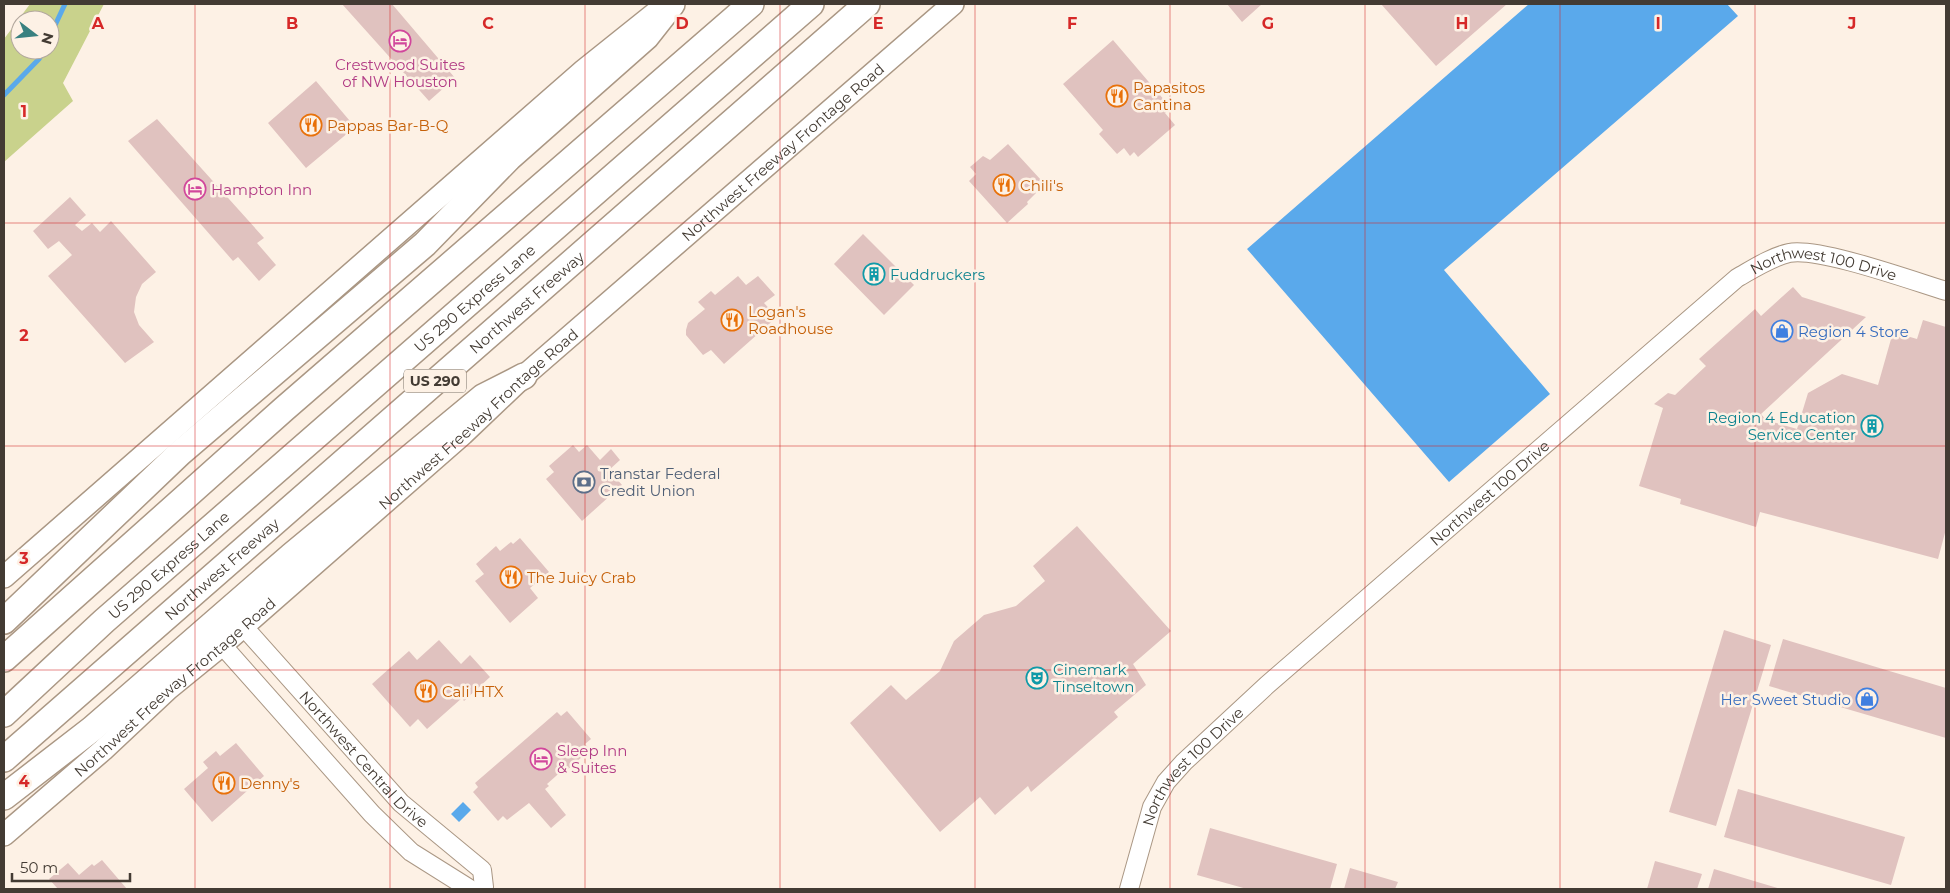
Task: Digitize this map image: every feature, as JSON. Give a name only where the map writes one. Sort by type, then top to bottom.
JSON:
[{"type":"highway","points":[[4,621],[180,452],[425,244],[509,158],[646,36],[672,4]]},
{"type":"highway","points":[[4,659],[284,409],[751,4]]},
{"type":"highway","name":"US 290 Express Lane","points":[[4,714],[112,615],[811,4]]},
{"type":"highway","name":"Northwest Freeway","points":[[4,759],[867,4]]},
{"type":"highway","points":[[4,797],[92,729],[291,556],[483,397],[524,376]]},
{"type":"main road","points":[[4,577],[584,70],[667,4]]},
{"type":"main road","name":"Northwest Freeway Frontage Road","points":[[4,835],[103,750],[168,689],[222,645],[463,434],[524,376],[953,4]]},
{"type":"street","name":"Northwest 100 Drive","points":[[1129,889],[1152,807],[1166,782],[1184,762],[1266,686],[1737,278],[1762,264],[1790,253],[1820,254],[1946,291]]},
{"type":"street","name":"Northwest Central Drive","points":[[222,645],[352,791],[411,852],[478,889],[482,870],[401,803],[243,626]]},
{"type":"street","points":[[352,791],[374,774]]},
{"type":"green space","points":[[30,4],[104,4],[63,83],[73,101],[4,162],[4,39],[10,31],[10,60],[60,60],[60,10],[26,10]]},
{"type":"water","points":[[1529,4],[1727,4],[1738,16],[1444,270],[1550,394],[1449,482],[1247,249]]},
{"type":"water","points":[[463,802],[471,810],[459,822],[451,814]]},
{"type":"building","name":"Crestwood Suites of NW Houston","points":[[342,4],[392,4],[455,78],[429,101]]},
{"type":"building","points":[[1227,4],[1262,4],[1242,22]]},
{"type":"building","points":[[1381,4],[1507,4],[1436,66]]},
{"type":"building","name":"Papasitos Cantina","points":[[1113,40],[1171,108],[1165,113],[1175,125],[1138,157],[1134,152],[1130,156],[1124,148],[1117,154],[1099,134],[1103,130],[1063,84]]},
{"type":"building","name":"Pappas Bar-B-Q","points":[[316,81],[355,127],[306,168],[268,123]]},
{"type":"building","name":"Hampton Inn","points":[[157,119],[264,238],[257,243],[276,265],[259,281],[238,257],[233,261],[128,141]]},
{"type":"building","name":"Chili's","points":[[1008,144],[1041,180],[1031,188],[1036,193],[1027,202],[1028,204],[1007,223],[969,181],[976,174],[970,167],[983,156],[990,160]]},
{"type":"building","points":[[70,197],[86,215],[75,225],[82,231],[92,223],[100,232],[111,221],[156,272],[142,284],[136,297],[134,312],[139,325],[154,342],[125,363],[48,276],[72,255],[59,241],[48,249],[33,231]]},
{"type":"building","name":"Fuddruckers","points":[[863,234],[914,285],[884,315],[834,264]]},
{"type":"building","name":"Logan's Roadhouse","points":[[738,276],[746,285],[758,276],[775,295],[764,303],[777,317],[724,364],[711,350],[703,355],[686,335],[686,330],[688,323],[705,309],[698,302],[711,291],[715,295]]},
{"type":"building","name":"Region 4 Education Service Center","points":[[1793,287],[1802,297],[1866,317],[1761,414],[1766,420],[1797,429],[1808,393],[1842,374],[1878,385],[1893,332],[1917,339],[1923,320],[1946,327],[1946,529],[1938,559],[1760,512],[1756,527],[1680,504],[1681,499],[1639,486],[1663,408],[1654,404],[1668,393],[1675,395],[1706,366],[1699,359],[1755,309],[1761,316]]},
{"type":"building","name":"Transtar Federal Credit Union","points":[[573,445],[579,452],[587,445],[600,460],[611,449],[620,460],[609,470],[622,485],[582,521],[546,479],[554,472],[549,466]]},
{"type":"building","name":"Cinemark Tinseltown","points":[[1077,526],[1171,631],[1133,664],[1146,685],[1114,712],[1118,717],[1031,792],[1028,786],[995,815],[980,797],[940,832],[850,723],[891,685],[906,700],[940,671],[954,641],[984,615],[1016,606],[1045,581],[1033,566]]},
{"type":"building","name":"The Juicy Crab","points":[[520,538],[549,572],[530,588],[538,598],[510,623],[475,581],[484,574],[476,564],[496,546],[500,551],[511,542],[513,544]]},
{"type":"building","points":[[1724,630],[1771,645],[1716,826],[1669,812]]},
{"type":"building","points":[[1783,639],[1946,688],[1946,738],[1769,686]]},
{"type":"building","name":"Cali HTX","points":[[439,640],[461,664],[470,655],[490,677],[464,701],[462,698],[427,729],[418,719],[410,727],[372,684],[409,651],[417,660]]},
{"type":"building","name":"Sleep Inn & Suites","points":[[567,711],[591,739],[585,744],[590,750],[567,770],[565,768],[547,784],[549,786],[545,789],[566,815],[551,828],[529,803],[507,820],[503,816],[498,821],[473,792],[478,787],[475,783],[557,712],[561,716]]},
{"type":"building","name":"Denny's","points":[[236,743],[264,776],[212,822],[184,789],[208,768],[203,762],[216,751],[220,756]]},
{"type":"building","points":[[1738,789],[1905,837],[1891,885],[1724,837]]},
{"type":"building","points":[[1210,828],[1337,864],[1330,889],[1247,889],[1197,875]]},
{"type":"building","points":[[102,860],[127,889],[58,889],[49,879],[68,863],[79,875],[92,864],[94,866]]},
{"type":"building","points":[[1655,861],[1702,874],[1697,889],[1647,889]]},
{"type":"building","points":[[1350,868],[1398,882],[1395,889],[1344,889]]},
{"type":"building","points":[[1714,869],[1781,889],[1708,889]]},
{"type":"waterway","points":[[60,15],[65,4]]},
{"type":"waterway","points":[[4,95],[38,60]]},
{"type":"place","name":"Crestwood Suites of NW Houston","points":[[400,41]]},
{"type":"place","name":"Papasitos Cantina","points":[[1117,96]]},
{"type":"place","name":"Pappas Bar-B-Q","points":[[311,125]]},
{"type":"place","name":"Chili's","points":[[1004,185]]},
{"type":"place","name":"Hampton Inn","points":[[195,189]]},
{"type":"place","name":"Fuddruckers","points":[[874,274]]},
{"type":"place","name":"Logan's Roadhouse","points":[[732,320]]},
{"type":"place","name":"Region 4 Store","points":[[1782,331]]},
{"type":"place","name":"Region 4 Education Service Center","points":[[1872,426]]},
{"type":"place","name":"Transtar Federal Credit Union","points":[[584,482]]},
{"type":"place","name":"The Juicy Crab","points":[[511,577]]},
{"type":"place","name":"Cinemark Tinseltown","points":[[1037,678]]},
{"type":"place","name":"Cali HTX","points":[[426,691]]},
{"type":"place","name":"Her Sweet Studio","points":[[1867,699]]},
{"type":"place","name":"Sleep Inn & Suites","points":[[541,759]]},
{"type":"place","name":"Denny's","points":[[224,783]]}]
